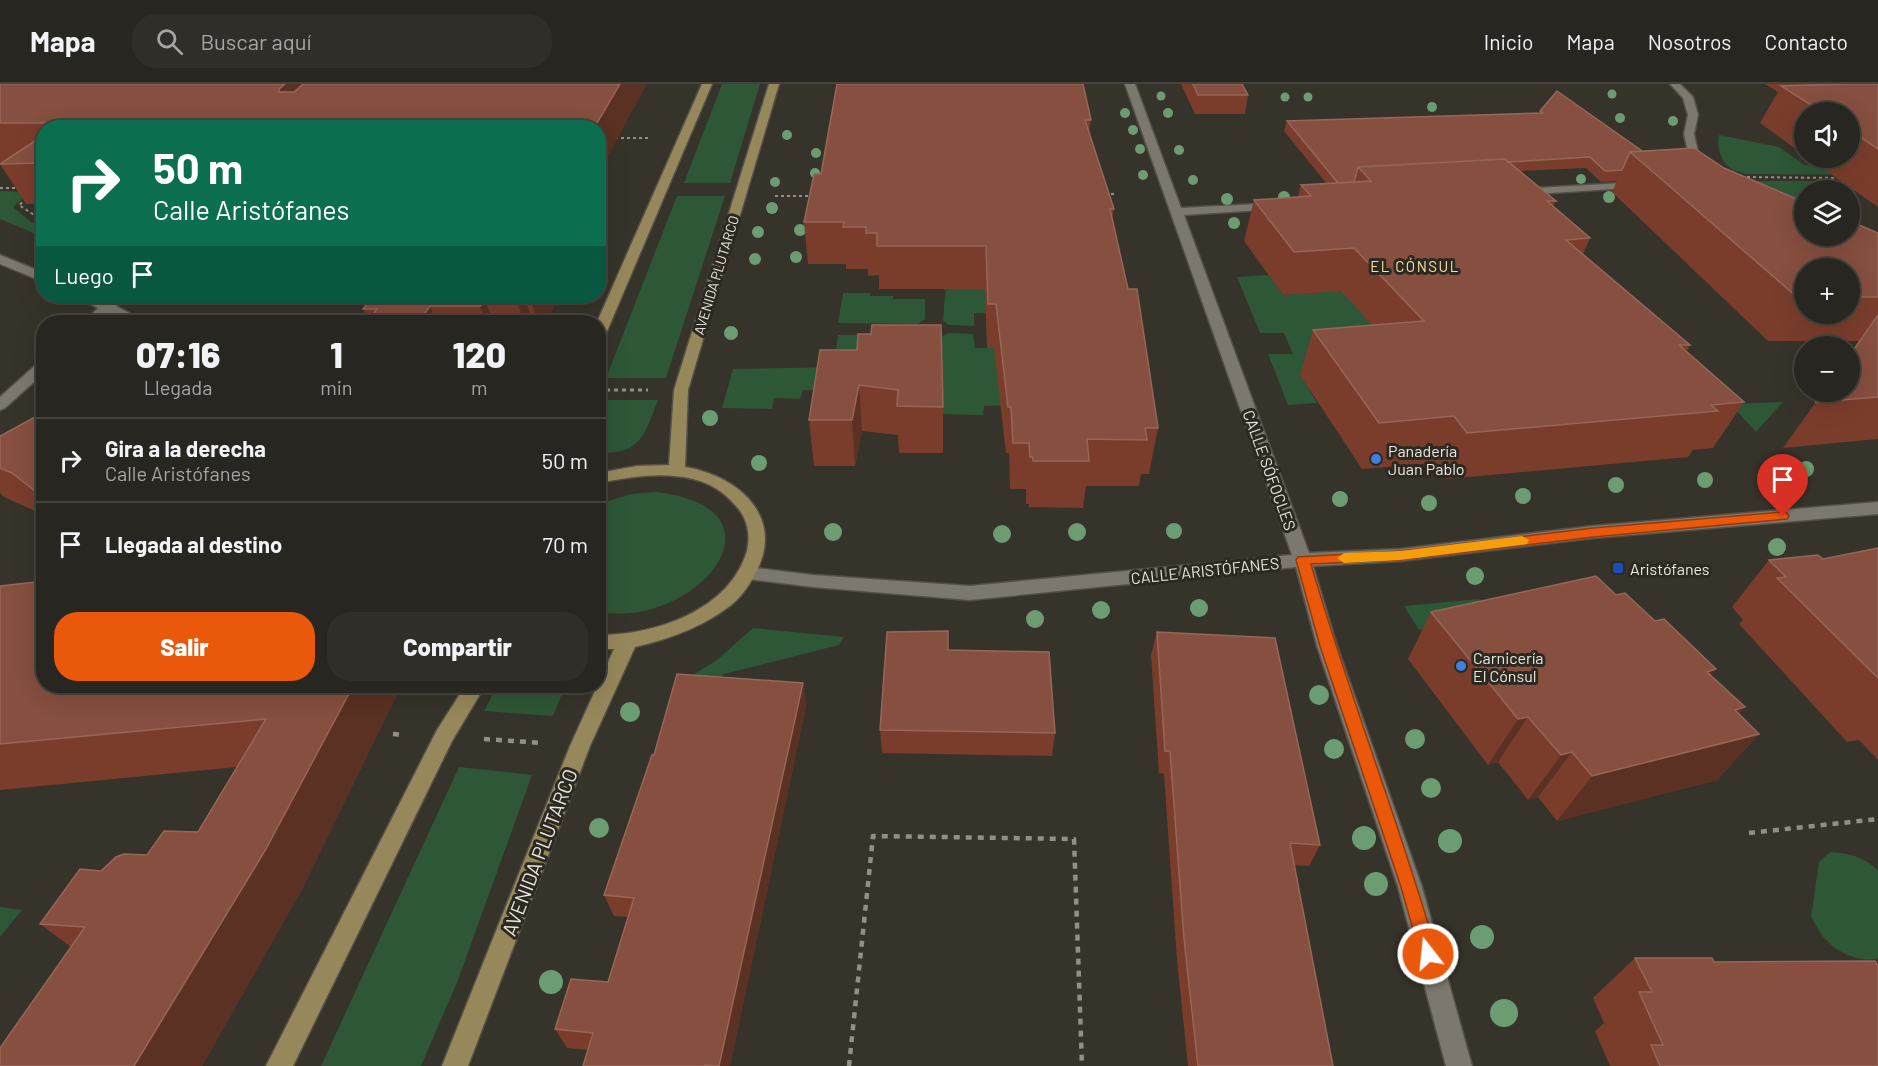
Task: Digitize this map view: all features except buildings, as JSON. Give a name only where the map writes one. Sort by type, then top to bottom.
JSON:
[{"type":"main road","points":[[606,317],[707,84]]},
{"type":"main road","name":"AVENIDA PLUTARCO","points":[[677,470],[681,390],[774,84]]},
{"type":"main road","points":[[606,476],[634,470],[677,470],[711,478],[737,495],[754,517],[757,544],[747,573],[729,596],[700,617],[666,632],[628,642],[606,642]]},
{"type":"main road","name":"AVENIDA PLUTARCO","points":[[606,690],[628,642]]},
{"type":"main road","points":[[279,1066],[444,736],[471,693]]},
{"type":"main road","name":"AVENIDA PLUTARCO","points":[[455,1066],[580,746],[604,693]]},
{"type":"street","name":"CALLE SÓFOCLES","points":[[1130,84],[1303,560],[1328,646],[1410,887],[1459,1066]]},
{"type":"street","points":[[1675,84],[1688,97],[1693,116],[1689,134],[1693,152],[1707,181]]},
{"type":"street","points":[[1506,193],[1654,184]]},
{"type":"street","points":[[1177,212],[1294,205]]},
{"type":"street","points":[[0,259],[36,275]]},
{"type":"street","points":[[100,303],[125,315]]},
{"type":"street","points":[[98,315],[112,303]]},
{"type":"street","points":[[0,405],[36,372]]},
{"type":"street","name":"CALLE ARISTÓFANES","points":[[747,573],[813,582],[970,593],[1303,560],[1400,555],[1593,532],[1878,508]]},
{"type":"path","points":[[609,138],[683,139]]},
{"type":"path","points":[[1734,177],[1843,178]]},
{"type":"path","points":[[0,188],[20,188]]},
{"type":"path","points":[[33,194],[19,205],[36,215]]},
{"type":"path","points":[[1104,194],[1116,194]]},
{"type":"path","points":[[776,196],[822,196]]},
{"type":"path","points":[[606,390],[681,390]]},
{"type":"path","points":[[393,734],[580,746]]},
{"type":"path","points":[[1749,833],[1878,819]]},
{"type":"path","points":[[849,1066],[873,836],[1074,839],[1082,1066]]},
{"type":"green space","points":[[722,84],[760,84],[730,183],[684,183]]},
{"type":"green space","points":[[1719,135],[1779,147],[1794,157],[1794,168],[1873,166],[1877,175],[1745,174],[1727,165],[1719,151]]},
{"type":"green space","points":[[1753,181],[1794,181],[1794,212]]},
{"type":"green space","points":[[1860,181],[1878,181],[1878,190],[1860,190]]},
{"type":"green space","points":[[0,191],[31,192],[13,207],[32,223],[36,223],[36,234],[0,219]]},
{"type":"green space","points":[[677,196],[725,196],[666,378],[606,378]]},
{"type":"green space","points":[[1585,256],[1711,392],[1309,389],[1317,403],[1288,405],[1268,354],[1293,354],[1284,333],[1260,333],[1237,277],[1269,275],[1283,295],[1589,270]]},
{"type":"green space","points":[[947,268],[1015,277],[997,314],[974,313],[974,326],[949,325],[943,321]]},
{"type":"green space","points":[[843,293],[870,293],[870,296],[893,296],[893,299],[925,299],[925,319],[918,324],[838,323]]},
{"type":"green space","points":[[949,333],[973,334],[975,348],[1009,348],[1029,405],[984,406],[983,415],[938,414],[940,337]]},
{"type":"green space","points":[[918,334],[860,390],[803,390],[800,399],[774,398],[772,409],[722,408],[733,369],[834,367],[838,335]]},
{"type":"green space","points":[[606,400],[658,400],[639,440],[624,450],[606,452]]},
{"type":"green space","points":[[1783,402],[1756,432],[1730,404]]},
{"type":"green space","points":[[656,492],[698,502],[720,520],[725,541],[717,564],[697,586],[669,603],[636,612],[606,612],[606,502],[631,494]]},
{"type":"green space","points":[[1479,599],[1489,612],[1419,630],[1404,606]]},
{"type":"green space","points":[[753,628],[844,637],[839,645],[724,674],[710,686],[680,683],[717,660]]},
{"type":"green space","points":[[493,693],[562,693],[553,716],[484,711]]},
{"type":"green space","points":[[459,767],[532,775],[458,980],[421,1066],[321,1066]]},
{"type":"green space","points":[[1830,852],[1856,856],[1878,870],[1878,958],[1865,960],[1838,950],[1823,937],[1811,917],[1819,862]]},
{"type":"green space","points":[[0,907],[22,910],[0,937]]},
{"type":"slow traffic","points":[[1344,558],[1400,555],[1522,540]]},
{"type":"place","name":"Panadería Juan Pablo","points":[[1376,459]]},
{"type":"place","name":"Aristófanes","points":[[1618,568]]},
{"type":"place","name":"Carnicería El Cónsul","points":[[1461,666]]},
{"type":"district","name":"EL CÓNSUL","points":[[1415,266]]},
{"type":"route","points":[[1428,954],[1410,887],[1328,646],[1303,560],[1400,555],[1593,532],[1783,516]]}]
